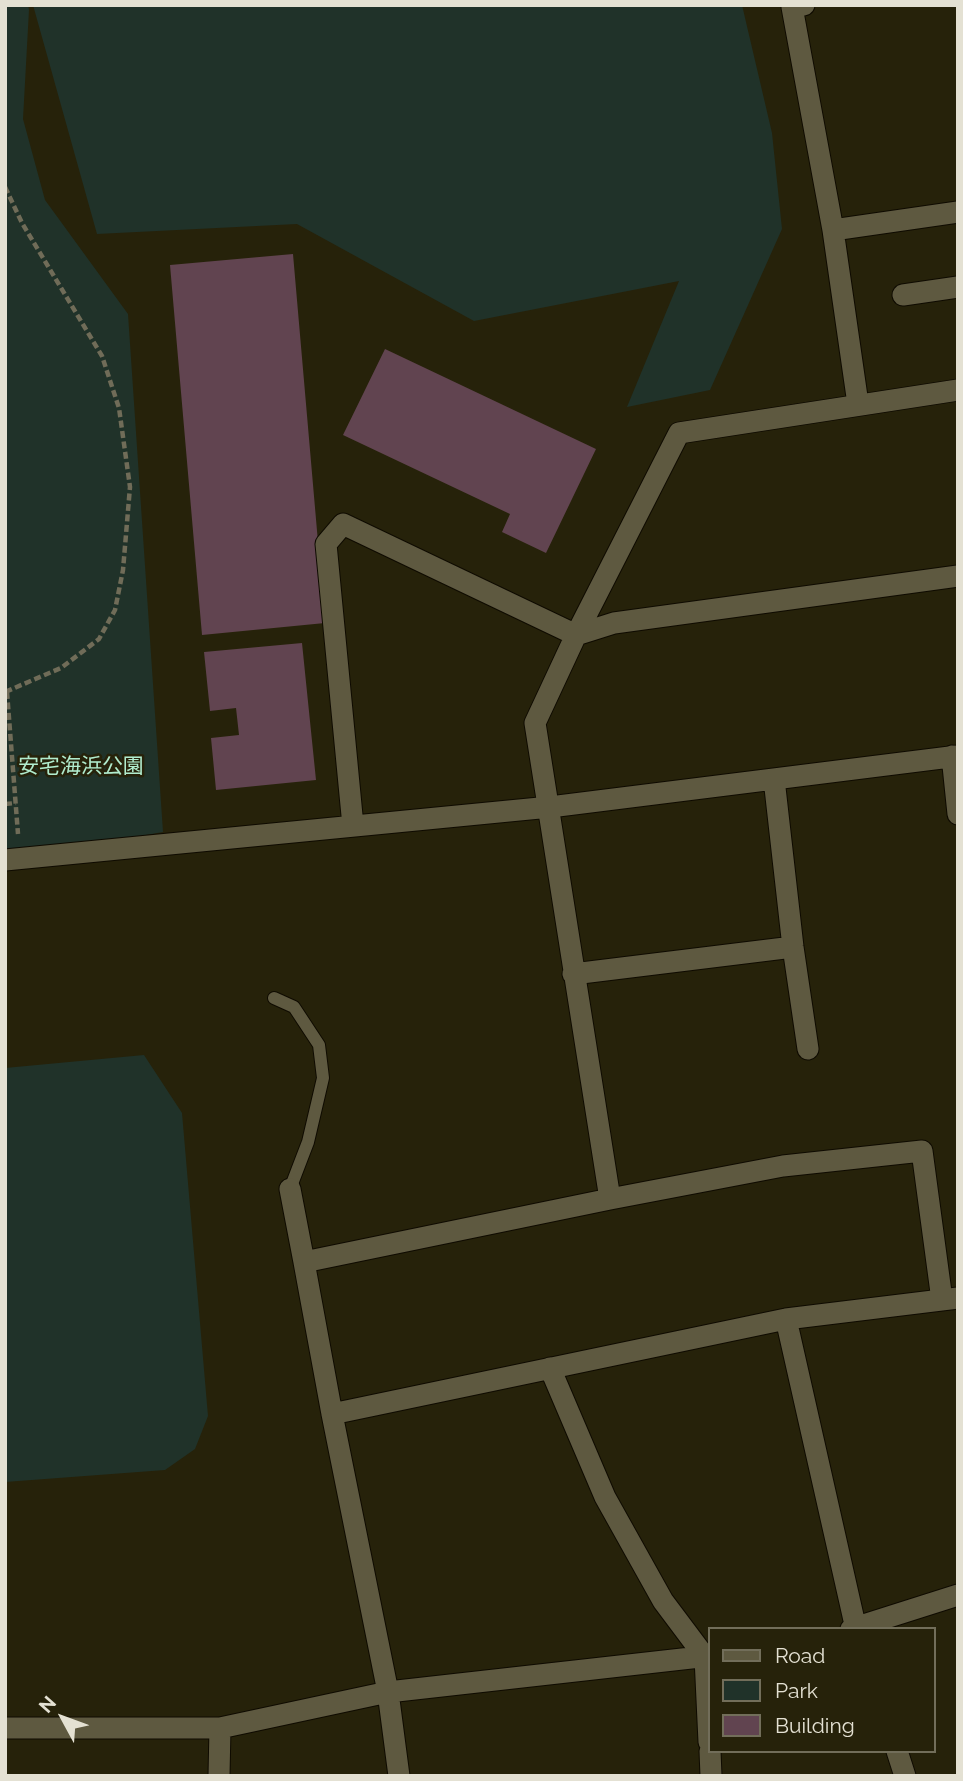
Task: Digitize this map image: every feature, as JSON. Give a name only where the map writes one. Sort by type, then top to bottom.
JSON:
[{"type":"street","points":[[804,5],[792,7],[833,230],[858,404]]},
{"type":"street","points":[[833,230],[958,212]]},
{"type":"street","points":[[903,295],[958,287]]},
{"type":"street","points":[[610,1199],[535,723],[576,635],[679,433],[958,390]]},
{"type":"street","points":[[354,826],[326,544],[343,524],[576,635],[614,623],[958,576]]},
{"type":"street","points":[[13,859],[550,807],[955,756],[958,814]]},
{"type":"street","points":[[774,779],[793,947],[808,1049]]},
{"type":"street","points":[[573,974],[793,947]]},
{"type":"street","points":[[304,1262],[783,1166],[922,1151],[950,1299],[786,1319],[332,1414]]},
{"type":"street","points":[[290,1189],[388,1692],[398,1776]]},
{"type":"street","points":[[786,1319],[854,1627]]},
{"type":"street","points":[[550,1368],[605,1497],[663,1601],[707,1657],[708,1700]]},
{"type":"street","points":[[857,1627],[958,1595]]},
{"type":"street","points":[[5,1728],[220,1728],[388,1692],[707,1657]]},
{"type":"street","points":[[219,1776],[220,1728]]},
{"type":"street","points":[[710,1753],[711,1776]]},
{"type":"street","points":[[898,1753],[905,1776]]},
{"type":"lane","points":[[274,998],[294,1007],[319,1045],[323,1078],[308,1142],[290,1189]]},
{"type":"path","points":[[5,187],[22,223],[102,356],[119,408],[130,487],[124,570],[115,610],[99,639],[61,668],[6,692],[16,803],[13,859]]},
{"type":"path","points":[[5,804],[16,803]]},
{"type":"green space","name":"安宅海浜公園","points":[[5,5],[28,5],[23,119],[45,200],[128,314],[163,832],[5,860]]},
{"type":"green space","points":[[33,5],[742,5],[772,133],[782,229],[710,390],[627,407],[679,281],[474,321],[297,224],[97,234]]},
{"type":"green space","points":[[144,1055],[182,1113],[208,1416],[195,1449],[165,1470],[5,1482],[5,1068]]},
{"type":"building","points":[[293,254],[325,623],[202,635],[170,265]]},
{"type":"building","points":[[385,349],[596,449],[546,553],[502,532],[510,514],[343,435]]},
{"type":"building","points":[[302,643],[316,780],[216,790],[211,738],[239,735],[236,708],[210,711],[204,652]]}]
